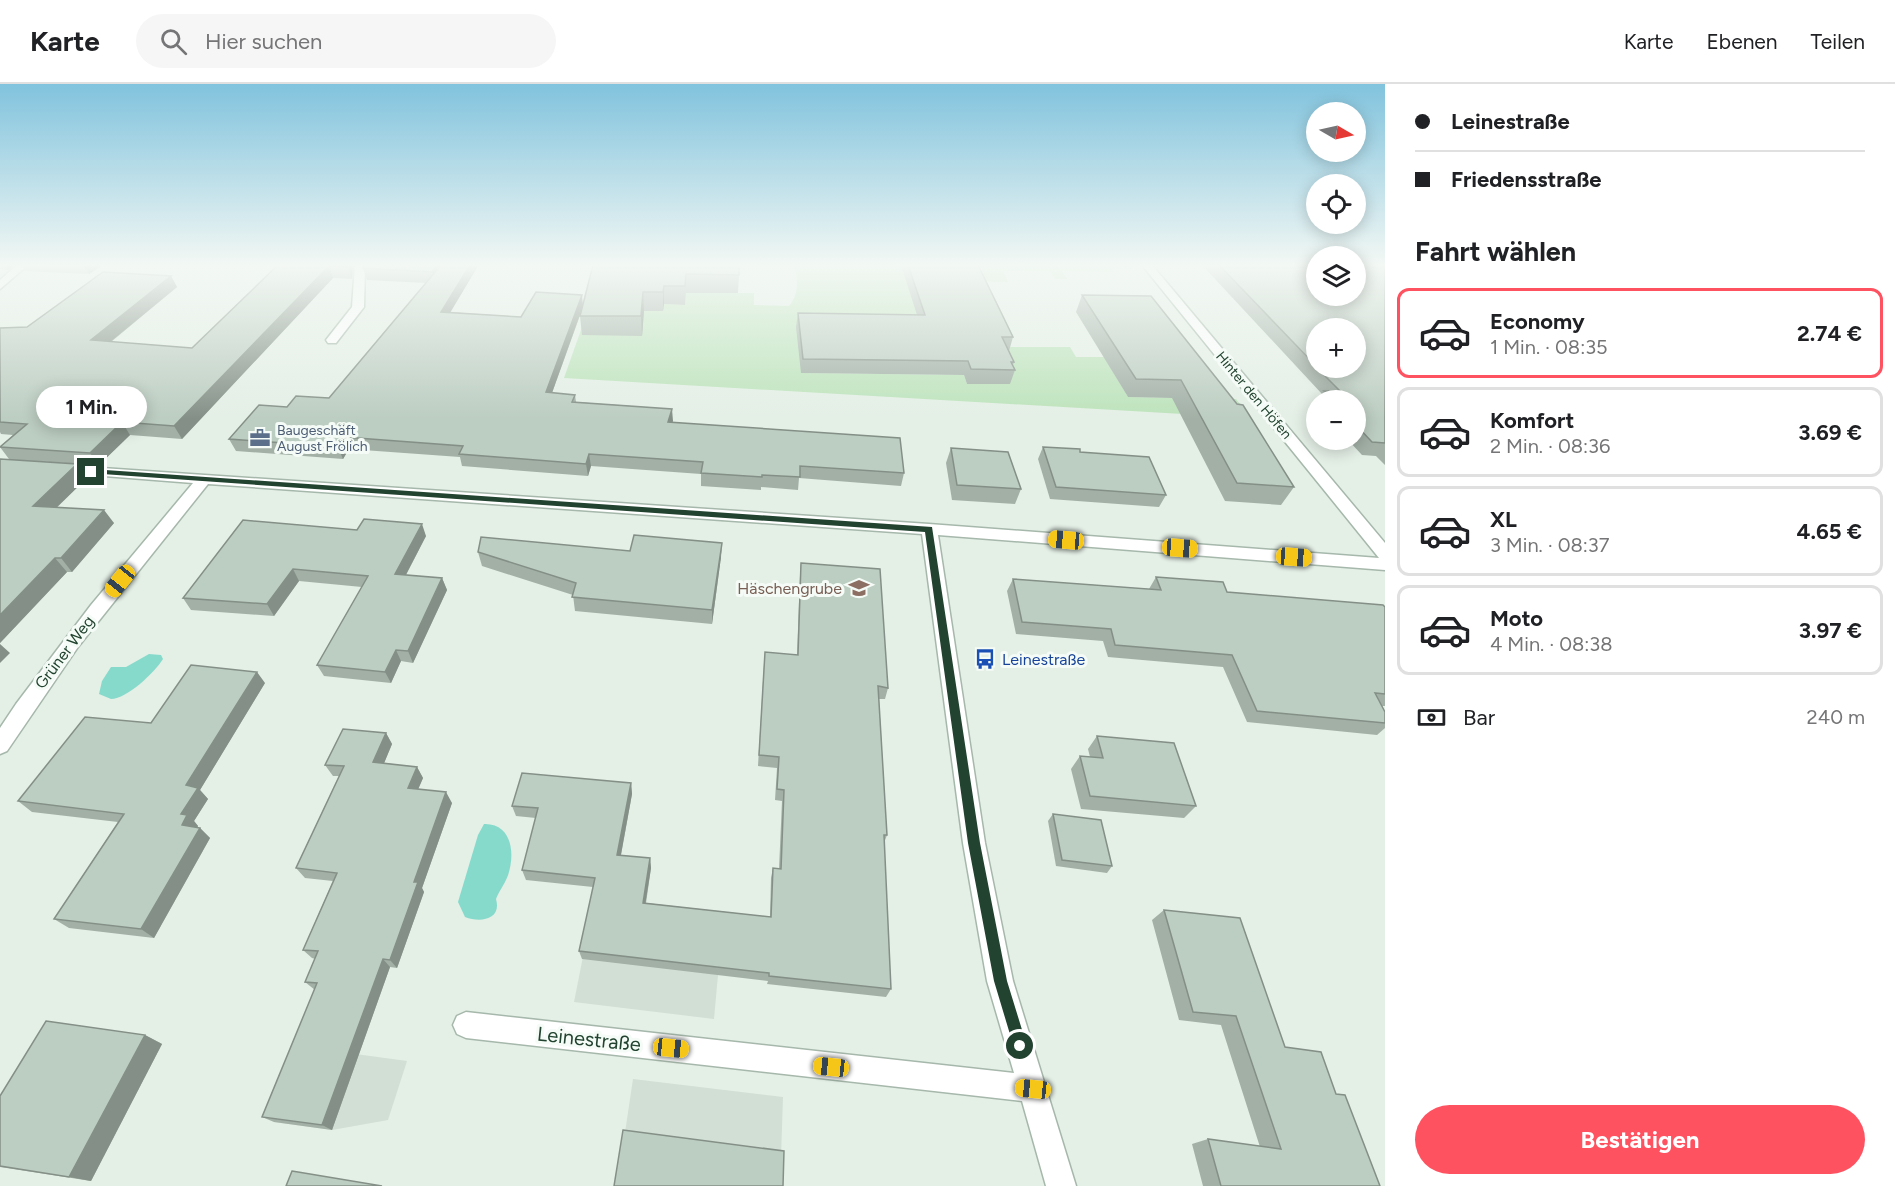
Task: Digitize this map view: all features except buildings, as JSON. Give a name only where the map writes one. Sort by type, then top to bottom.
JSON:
[{"type":"street","points":[[332,340],[351,316]]},
{"type":"street","name":"Hinter den Höfen","points":[[1189,316],[1385,554]]},
{"type":"street","points":[[46,469],[929,529],[1385,564]]},
{"type":"street","name":"Grüner Weg","points":[[0,745],[35,689],[65,649],[203,480]]},
{"type":"street","points":[[929,529],[974,843],[1000,981],[1061,1186]]},
{"type":"street","name":"Leinestraße","points":[[466,1025],[1033,1089]]},
{"type":"shaded area","points":[[593,906],[718,975],[714,1019],[574,1002]]},
{"type":"shaded area","points":[[304,1047],[407,1061],[388,1120],[332,1130],[274,1122]]},
{"type":"shaded area","points":[[633,1079],[783,1097],[780,1186],[617,1186]]},
{"type":"green space","points":[[586,316],[936,316],[922,329],[802,373],[964,375],[967,384],[1007,347],[1070,347],[1076,357],[1104,357],[1128,397],[1236,399],[1251,418],[564,378]]},
{"type":"water","points":[[149,654],[161,655],[163,659],[140,684],[118,698],[111,699],[99,694],[102,681],[111,667],[126,667]]},
{"type":"water","points":[[484,824],[494,825],[507,836],[511,864],[496,899],[496,912],[493,916],[477,920],[465,917],[458,902],[478,835]]},
{"type":"place","name":"Baugeschäft August Frölich","points":[[260,438]]},
{"type":"place","name":"Häschengrube","points":[[859,588]]},
{"type":"place","name":"Leinestraße","points":[[985,659]]},
{"type":"route","points":[[91,472],[929,529],[974,843],[1000,981],[1020,1046]]}]
